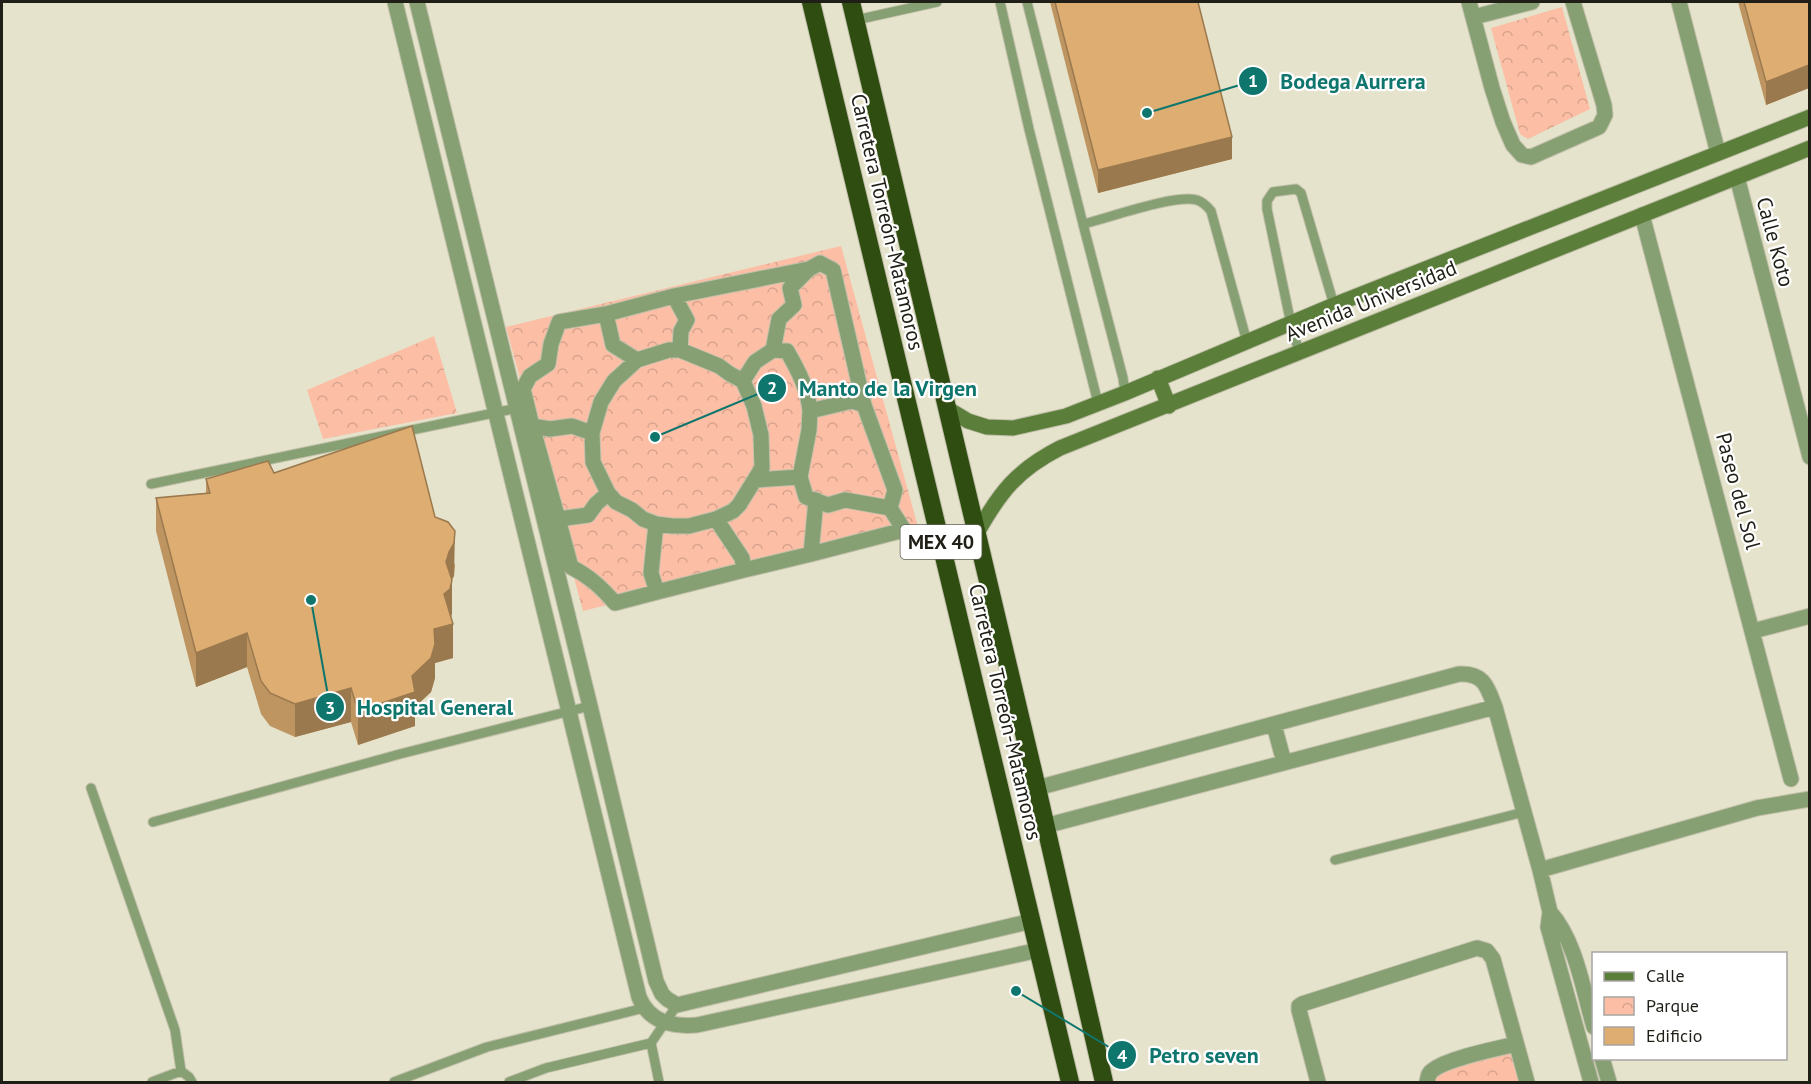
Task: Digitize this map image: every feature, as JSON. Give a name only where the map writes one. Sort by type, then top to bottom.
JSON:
[{"type":"highway","name":"Carretera Torreón-Matamoros","points":[[812,2],[1070,1083]]},
{"type":"highway","name":"MEX 40","points":[[851,2],[1046,826],[1104,1083]]},
{"type":"main road","name":"Avenida Universidad","points":[[948,409],[968,421],[987,427],[1013,428],[1066,416],[1334,305],[1809,117]]},
{"type":"main road","name":"Avenida Universidad","points":[[977,533],[992,505],[1010,483],[1027,468],[1060,448],[1809,148]]},
{"type":"main road","points":[[1158,378],[1169,406]]},
{"type":"street","points":[[395,2],[639,997],[644,1008],[652,1016],[665,1022],[683,1026],[697,1025],[1039,951]]},
{"type":"street","points":[[417,2],[658,988],[667,999],[677,1005],[1032,921]]},
{"type":"street","points":[[1469,2],[1503,122],[1513,145],[1522,154],[1531,157],[1599,127],[1605,115],[1573,2]]},
{"type":"street","points":[[1474,17],[1532,2]]},
{"type":"street","points":[[1679,2],[1718,153]]},
{"type":"street","points":[[418,97],[438,91]]},
{"type":"street","name":"Calle Koto","points":[[1737,177],[1809,457]]},
{"type":"street","name":"Paseo del Sol","points":[[1642,215],[1791,779]]},
{"type":"street","points":[[773,350],[779,319],[794,305],[790,288],[809,269],[820,263],[833,270],[864,405],[895,490],[890,508],[904,531],[615,603],[586,574],[571,567],[522,389],[530,376],[548,364],[551,344],[559,322],[606,314],[674,296],[809,269]]},
{"type":"street","points":[[674,296],[687,320],[681,331],[680,350]]},
{"type":"street","points":[[606,314],[613,345],[638,360]]},
{"type":"street","points":[[669,350],[680,350],[719,366],[743,381],[754,406],[761,435],[762,468],[740,505],[732,511],[716,519],[689,526],[656,524],[643,519],[616,502],[608,493],[593,462],[592,433],[602,402],[614,381],[638,360],[669,350]]},
{"type":"street","points":[[743,381],[755,362],[773,350],[787,351],[806,390],[810,411],[809,430],[800,477],[806,497],[828,505],[845,501],[890,508]]},
{"type":"street","points":[[810,411],[852,401],[864,405]]},
{"type":"street","points":[[532,426],[550,429],[572,426],[592,433]]},
{"type":"street","points":[[755,480],[800,477]]},
{"type":"street","points":[[558,519],[588,515],[608,493]]},
{"type":"street","points":[[811,554],[816,500]]},
{"type":"street","points":[[716,519],[742,558],[744,570]]},
{"type":"street","points":[[656,524],[651,573],[657,592]]},
{"type":"street","points":[[530,545],[548,540]]},
{"type":"street","points":[[1753,631],[1809,616]]},
{"type":"street","points":[[1037,789],[1459,674],[1469,673],[1476,676],[1484,682],[1495,707],[1540,870],[1550,912],[1548,927],[1591,1083]]},
{"type":"street","points":[[1046,826],[1495,707]]},
{"type":"street","points":[[1274,724],[1284,762]]},
{"type":"street","points":[[1540,870],[1757,808],[1809,799]]},
{"type":"street","points":[[1550,912],[1563,930],[1571,950],[1592,1024]]},
{"type":"street","points":[[1318,1083],[1299,1006],[1477,948],[1487,951],[1493,959],[1527,1083]]},
{"type":"street","points":[[1427,1083],[1433,1069],[1516,1044]]},
{"type":"street","points":[[1602,1060],[1605,1082]]},
{"type":"lane","points":[[856,20],[937,2]]},
{"type":"lane","points":[[1000,2],[1098,403]]},
{"type":"lane","points":[[1028,2],[1125,393]]},
{"type":"lane","points":[[1299,352],[1267,209],[1267,201],[1273,192],[1296,189],[1301,193],[1334,305]]},
{"type":"lane","points":[[1083,224],[1165,202],[1188,199],[1199,200],[1205,204],[1212,211],[1247,342]]},
{"type":"lane","points":[[151,484],[518,408]]},
{"type":"lane","points":[[153,822],[590,706]]},
{"type":"lane","points":[[91,788],[175,1030],[181,1071],[189,1077],[192,1083]]},
{"type":"lane","points":[[1335,860],[1524,812]]},
{"type":"lane","points":[[509,1083],[546,1068],[651,1043],[677,1005]]},
{"type":"lane","points":[[394,1083],[487,1047],[644,1008]]},
{"type":"lane","points":[[651,1043],[659,1083]]},
{"type":"lane","points":[[152,1083],[181,1071]]},
{"type":"green space","points":[[1562,7],[1590,109],[1528,139],[1520,134],[1491,28]]},
{"type":"green space","points":[[841,246],[918,527],[583,611],[506,327]]},
{"type":"green space","points":[[434,336],[457,413],[323,439],[307,390]]},
{"type":"green space","points":[[1514,1047],[1524,1082],[1433,1082],[1431,1074]]},
{"type":"building","points":[[1055,2],[1198,2],[1232,137],[1098,170]]},
{"type":"building","points":[[1744,2],[1809,2],[1809,65],[1766,82]]},
{"type":"building","points":[[412,426],[435,517],[448,522],[455,531],[454,543],[446,562],[452,580],[450,589],[444,594],[453,624],[434,629],[435,644],[431,658],[412,676],[415,692],[358,711],[351,688],[295,704],[270,693],[261,681],[247,633],[196,653],[156,498],[210,493],[206,479],[268,461],[274,473]]},
{"type":"place","name":"Bodega Aurrera","points":[[1147,113]]},
{"type":"place","name":"Manto de la Virgen","points":[[655,437]]},
{"type":"place","name":"Hospital General","points":[[311,600]]},
{"type":"place","name":"Petro seven","points":[[1016,991]]}]
